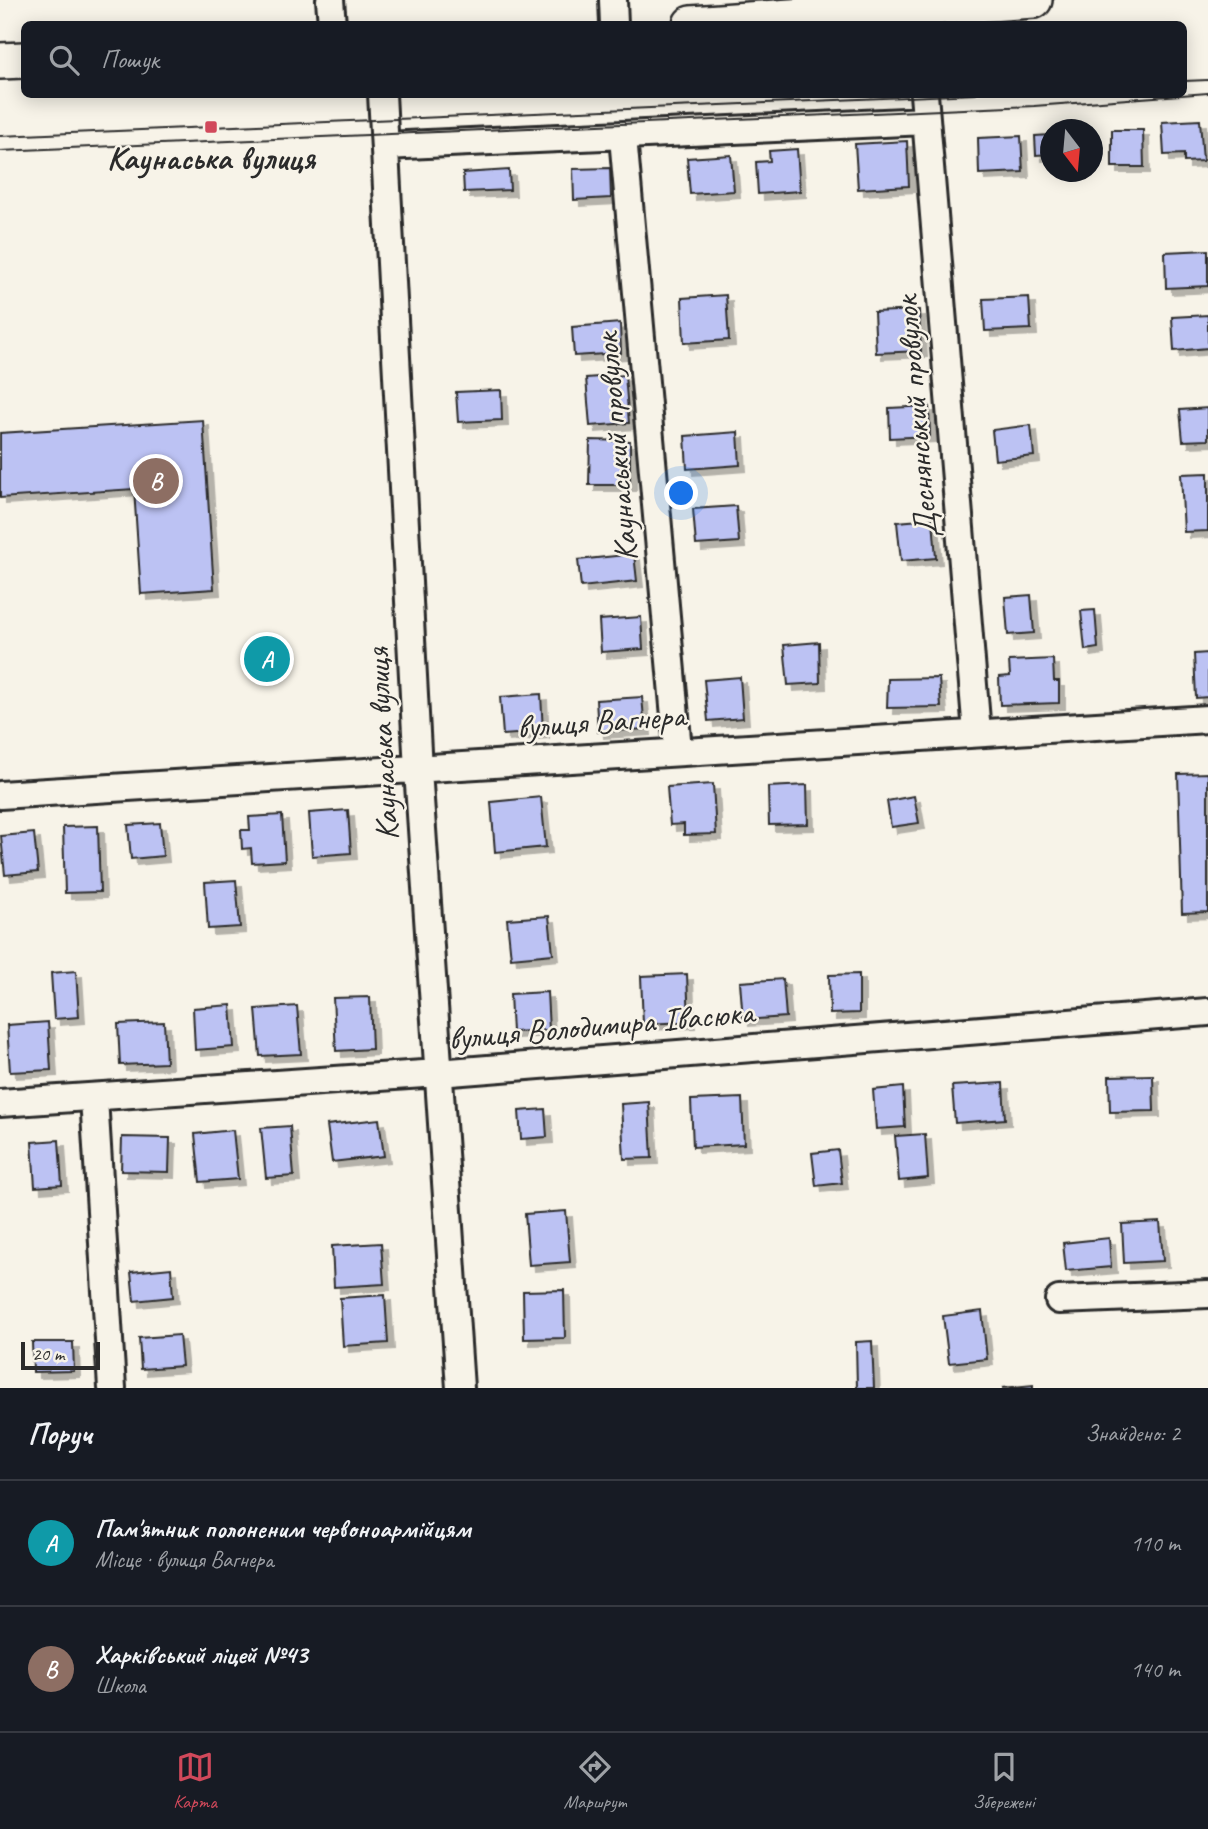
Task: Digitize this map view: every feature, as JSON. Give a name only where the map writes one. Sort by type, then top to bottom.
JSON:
[{"type":"main road","points":[[743,21],[917,11],[1034,0]]},
{"type":"main road","points":[[0,61],[21,60]]},
{"type":"street","points":[[330,0],[332,21]]},
{"type":"street","points":[[613,0],[614,21]]},
{"type":"street","name":"Каунаська вулиця","points":[[382,98],[418,770],[460,1388]]},
{"type":"street","name":"Деснянський провулок","points":[[924,98],[977,733]]},
{"type":"street","points":[[385,146],[926,121]]},
{"type":"street","name":"Каунаський провулок","points":[[624,137],[678,750]]},
{"type":"street","name":"вулиця Вагнера","points":[[0,795],[418,770],[678,750],[1208,719]]},
{"type":"street","name":"вулиця Володимира Івасюка","points":[[0,1103],[1205,1016]]},
{"type":"street","points":[[94,1098],[112,1388]]},
{"type":"street","points":[[1059,1300],[1208,1294]]},
{"type":"building","points":[[1200,120],[1203,161],[1184,162],[1184,154],[1164,155],[1162,122]]},
{"type":"building","points":[[1112,130],[1143,130],[1144,167],[1112,167]]},
{"type":"building","points":[[1021,136],[1023,172],[979,174],[978,138]]},
{"type":"building","points":[[1035,136],[1040,136],[1040,155],[1036,155]]},
{"type":"building","points":[[907,141],[909,186],[858,189],[855,144]]},
{"type":"building","points":[[797,149],[800,191],[758,194],[756,162],[770,161],[769,151]]},
{"type":"building","points":[[731,155],[734,191],[690,194],[687,158]]},
{"type":"building","points":[[610,168],[611,198],[574,200],[573,169]]},
{"type":"building","points":[[509,170],[510,190],[464,192],[463,173]]},
{"type":"building","points":[[1208,250],[1208,286],[1166,288],[1165,252]]},
{"type":"building","points":[[726,295],[729,340],[684,343],[682,298]]},
{"type":"building","points":[[1029,297],[1031,329],[985,331],[983,299]]},
{"type":"building","points":[[919,310],[921,351],[876,353],[874,312]]},
{"type":"building","points":[[1208,315],[1208,348],[1174,351],[1172,317]]},
{"type":"building","points":[[620,323],[621,353],[574,356],[572,327]]},
{"type":"building","points":[[625,375],[629,423],[590,426],[586,378]]},
{"type":"building","points":[[501,390],[502,420],[458,422],[456,392]]},
{"type":"building","points":[[929,406],[930,436],[890,438],[889,408]]},
{"type":"building","points":[[1208,408],[1208,440],[1183,441],[1180,410]]},
{"type":"building","points":[[203,420],[214,589],[141,594],[134,489],[0,498],[0,433]]},
{"type":"building","points":[[1031,425],[1034,456],[995,460],[992,430]]},
{"type":"building","points":[[738,432],[740,465],[687,469],[685,436]]},
{"type":"building","points":[[590,440],[630,441],[630,485],[589,485]]},
{"type":"building","points":[[1208,473],[1208,531],[1184,532],[1181,474]]},
{"type":"building","points":[[736,506],[739,542],[696,545],[693,509]]},
{"type":"building","points":[[933,519],[936,558],[901,561],[897,522]]},
{"type":"building","points":[[634,554],[637,581],[581,587],[578,560]]},
{"type":"building","points":[[1031,595],[1034,633],[1008,635],[1005,597]]},
{"type":"building","points":[[1095,610],[1098,648],[1085,650],[1081,611]]},
{"type":"building","points":[[641,617],[643,649],[601,652],[599,620]]},
{"type":"building","points":[[819,642],[820,683],[788,685],[784,645]]},
{"type":"building","points":[[1208,653],[1208,697],[1196,698],[1194,654]]},
{"type":"building","points":[[1053,659],[1054,681],[1059,681],[1059,703],[1000,705],[999,677],[1010,676],[1009,661]]},
{"type":"building","points":[[740,677],[743,718],[708,721],[704,680]]},
{"type":"building","points":[[939,678],[941,707],[887,708],[888,679]]},
{"type":"building","points":[[541,694],[543,732],[503,735],[500,697]]},
{"type":"building","points":[[642,697],[645,729],[598,732],[596,700]]},
{"type":"building","points":[[1208,773],[1208,912],[1182,913],[1178,774]]},
{"type":"building","points":[[713,784],[716,834],[684,835],[684,824],[670,825],[667,787]]},
{"type":"building","points":[[807,785],[808,824],[769,825],[768,787]]},
{"type":"building","points":[[914,796],[919,823],[891,827],[887,801]]},
{"type":"building","points":[[541,797],[546,847],[495,852],[491,802]]},
{"type":"building","points":[[348,810],[351,853],[312,856],[309,813]]},
{"type":"building","points":[[282,815],[285,861],[252,863],[251,848],[242,849],[241,830],[250,830],[249,817]]},
{"type":"building","points":[[160,823],[163,856],[131,859],[128,825]]},
{"type":"building","points":[[98,826],[100,892],[65,893],[63,827]]},
{"type":"building","points":[[34,833],[38,872],[5,875],[1,836]]},
{"type":"building","points":[[236,880],[240,927],[208,929],[205,882]]},
{"type":"building","points":[[549,916],[553,954],[511,958],[507,919]]},
{"type":"building","points":[[76,971],[79,1017],[54,1019],[51,973]]},
{"type":"building","points":[[687,974],[689,1022],[643,1024],[641,976]]},
{"type":"building","points":[[859,974],[859,1013],[830,1014],[829,975]]},
{"type":"building","points":[[783,979],[786,1017],[743,1020],[740,982]]},
{"type":"building","points":[[547,992],[549,1030],[512,1032],[510,994]]},
{"type":"building","points":[[370,997],[372,1049],[336,1051],[333,998]]},
{"type":"building","points":[[231,1005],[234,1047],[195,1050],[193,1008]]},
{"type":"building","points":[[297,1006],[301,1054],[260,1056],[256,1009]]},
{"type":"building","points":[[48,1022],[51,1070],[10,1072],[7,1025]]},
{"type":"building","points":[[164,1022],[166,1063],[120,1065],[118,1024]]},
{"type":"building","points":[[1153,1075],[1154,1111],[1110,1112],[1109,1076]]},
{"type":"building","points":[[1003,1083],[1005,1119],[955,1123],[952,1086]]},
{"type":"building","points":[[903,1087],[905,1127],[876,1129],[873,1090]]},
{"type":"building","points":[[742,1098],[744,1144],[693,1147],[691,1100]]},
{"type":"building","points":[[649,1102],[652,1158],[624,1159],[621,1104]]},
{"type":"building","points":[[545,1109],[547,1137],[521,1139],[519,1111]]},
{"type":"building","points":[[379,1119],[384,1156],[332,1162],[327,1125]]},
{"type":"building","points":[[290,1126],[294,1176],[266,1178],[261,1128]]},
{"type":"building","points":[[233,1130],[238,1179],[200,1182],[195,1134]]},
{"type":"building","points":[[925,1134],[928,1178],[899,1181],[895,1136]]},
{"type":"building","points":[[122,1137],[170,1138],[169,1172],[121,1171]]},
{"type":"building","points":[[59,1140],[62,1185],[35,1187],[32,1142]]},
{"type":"building","points":[[838,1150],[842,1183],[816,1186],[812,1153]]},
{"type":"building","points":[[566,1211],[570,1262],[529,1265],[525,1214]]},
{"type":"building","points":[[1160,1222],[1163,1261],[1124,1263],[1122,1224]]},
{"type":"building","points":[[1109,1238],[1111,1267],[1066,1271],[1063,1243]]},
{"type":"building","points":[[381,1243],[384,1284],[334,1287],[332,1246]]},
{"type":"building","points":[[171,1268],[173,1297],[134,1301],[131,1272]]},
{"type":"building","points":[[564,1290],[565,1338],[524,1339],[523,1291]]},
{"type":"building","points":[[385,1295],[388,1343],[343,1346],[340,1298]]},
{"type":"building","points":[[982,1311],[987,1359],[949,1363],[943,1316]]},
{"type":"building","points":[[179,1335],[182,1366],[141,1369],[139,1338]]},
{"type":"building","points":[[872,1341],[874,1388],[857,1388],[856,1342]]},
{"type":"building","points":[[32,1342],[73,1342],[74,1371],[33,1372]]},
{"type":"building","points":[[1033,1385],[1033,1388],[1002,1388]]},
{"type":"tram line","points":[[1187,81],[1208,80]]},
{"type":"tram line","points":[[1187,95],[1208,93]]},
{"type":"tram line","points":[[0,136],[883,98]]},
{"type":"tram line","points":[[0,151],[1034,106],[1141,98]]},
{"type":"place","name":"Каунаська вулиця","points":[[211,127]]},
{"type":"place","name":"Харківський ліцей №43","points":[[156,481]]},
{"type":"place","name":"Пам'ятник полоненим червоноармійцям","points":[[267,659]]}]
